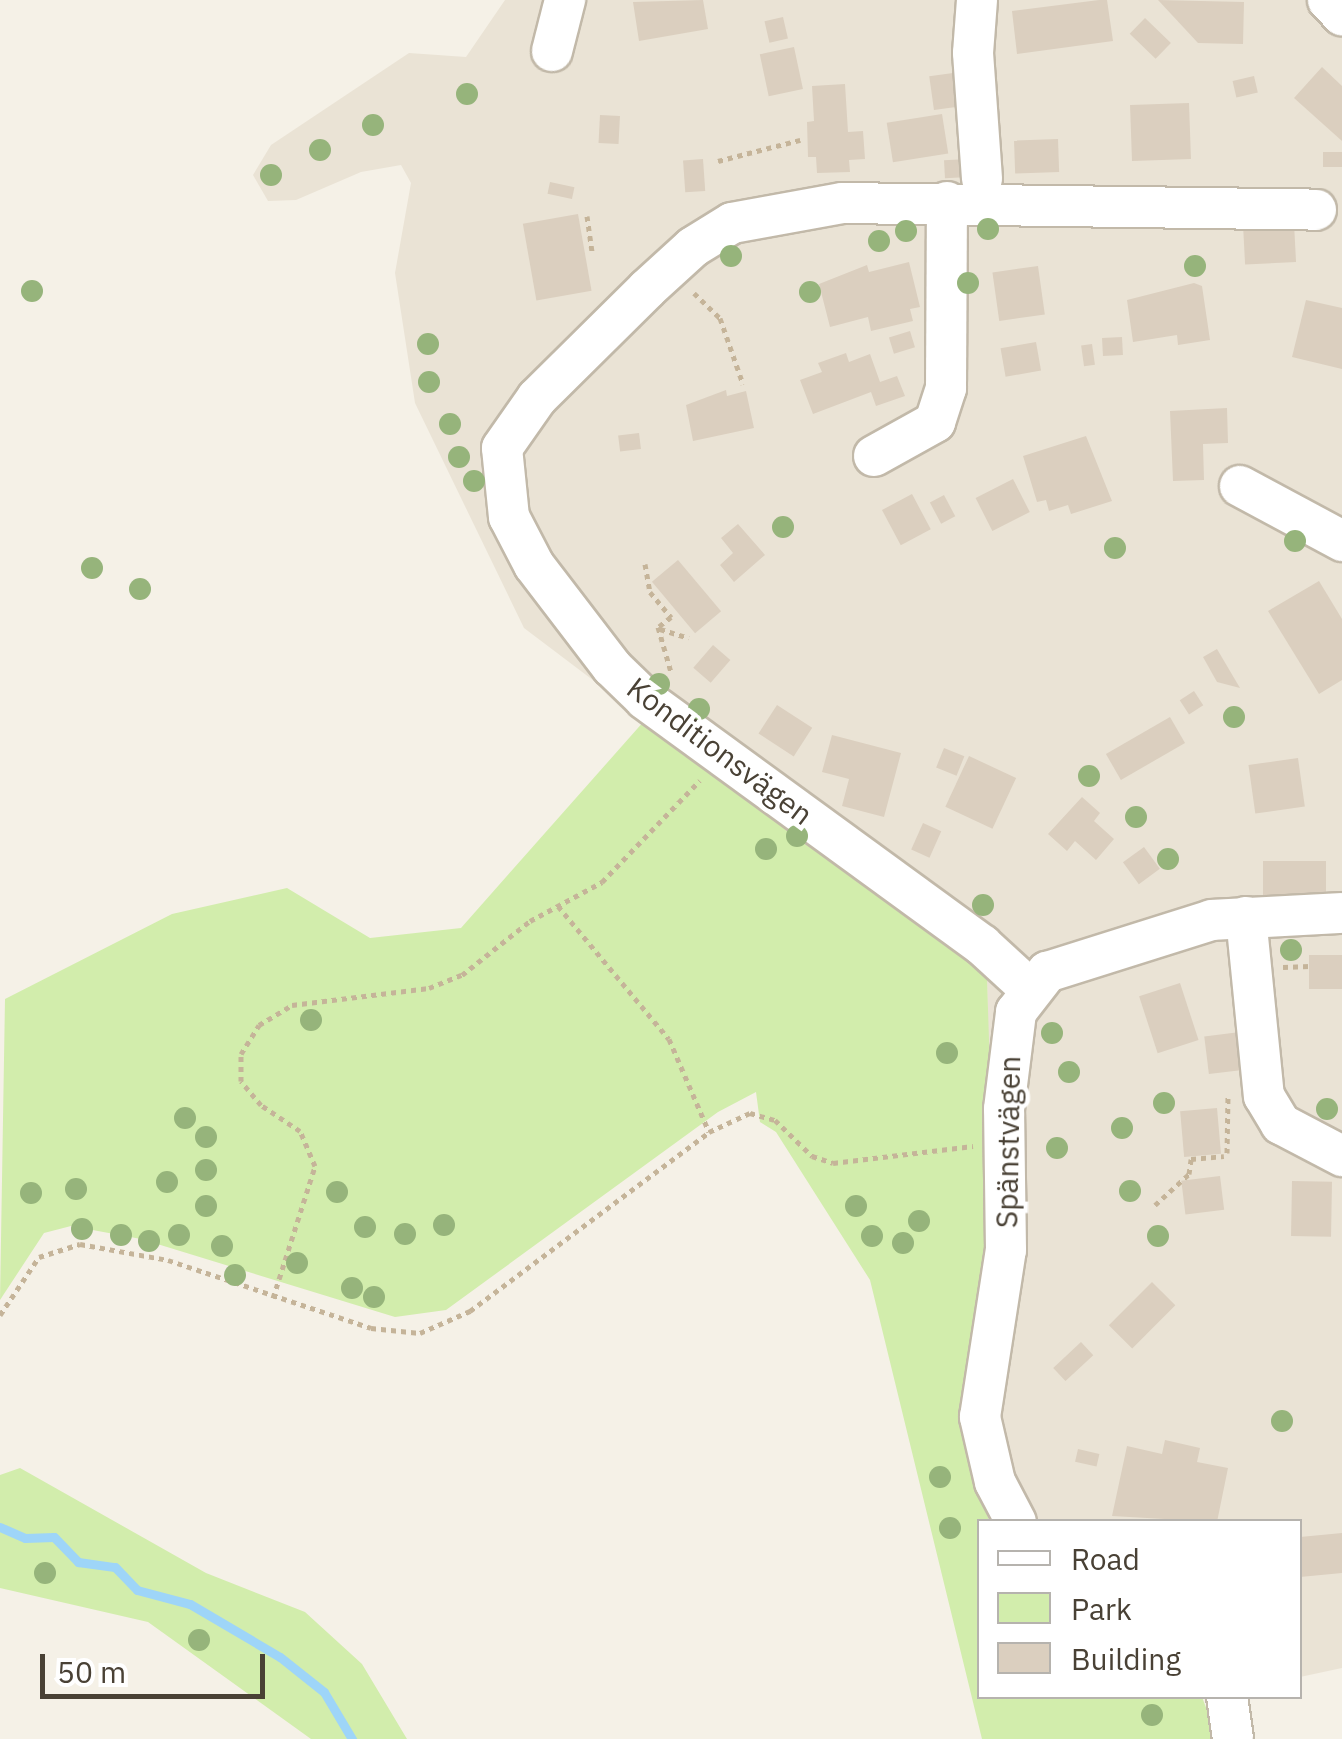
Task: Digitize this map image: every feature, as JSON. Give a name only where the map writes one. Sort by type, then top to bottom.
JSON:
[{"type":"street","points":[[552,51],[564,0]]},
{"type":"street","points":[[978,0],[973,53],[982,179]]},
{"type":"street","points":[[1328,0],[1342,15]]},
{"type":"street","points":[[874,456],[934,422],[946,388],[947,202]]},
{"type":"street","name":"Konditionsvägen","points":[[1030,989],[982,946],[645,700],[586,637],[534,565],[509,517],[500,479],[502,448],[516,422],[670,267],[732,224],[778,210],[947,202],[1316,210]]},
{"type":"street","points":[[1240,486],[1342,541]]},
{"type":"street","points":[[1030,989],[1047,972],[1212,920],[1342,913]]},
{"type":"street","points":[[1246,917],[1264,1096],[1281,1124],[1342,1156]]},
{"type":"street","name":"Spänstvägen","points":[[1014,1519],[995,1482],[980,1417],[1006,1250],[1004,1142],[1009,1038],[1030,989]]},
{"type":"street","points":[[1226,1699],[1233,1739]]},
{"type":"path","points":[[718,161],[800,140]]},
{"type":"path","points":[[586,216],[592,252]]},
{"type":"path","points":[[670,267],[720,318],[743,384]]},
{"type":"path","points":[[646,564],[650,592],[671,616],[658,627]]},
{"type":"path","points":[[658,627],[669,636],[688,638]]},
{"type":"path","points":[[658,627],[663,658],[677,680]]},
{"type":"path","points":[[273,1298],[315,1166],[300,1131],[261,1105],[241,1081],[241,1054],[259,1025],[292,1005],[429,988],[462,975],[558,906],[602,882],[723,756]]},
{"type":"path","points":[[558,906],[669,1040],[709,1132]]},
{"type":"path","points":[[0,1315],[39,1257],[80,1244],[168,1260],[273,1298],[384,1331],[420,1333],[442,1326],[548,1256],[709,1132],[750,1113],[762,1114],[812,1156],[833,1162],[1004,1142]]},
{"type":"path","points":[[1155,1205],[1189,1174],[1192,1159],[1224,1156]]},
{"type":"shaded area","points":[[505,0],[1342,0],[1342,1668],[1302,1677],[1302,1519],[988,1519],[975,1474],[990,1154],[987,978],[524,628],[415,403],[395,273],[411,183],[401,165],[361,172],[296,200],[268,201],[253,175],[271,145],[409,53],[466,57]]},
{"type":"green space","points":[[645,720],[952,944],[987,978],[995,1226],[975,1474],[988,1519],[977,1519],[977,1699],[1203,1699],[1218,1739],[982,1739],[870,1280],[776,1132],[760,1122],[756,1092],[718,1112],[446,1310],[395,1317],[141,1239],[71,1226],[44,1233],[0,1300],[5,999],[172,914],[287,888],[370,938],[461,928]]},
{"type":"green space","points":[[20,1468],[206,1573],[305,1612],[362,1664],[407,1739],[311,1739],[148,1622],[0,1588],[0,1475]]},
{"type":"building","points":[[703,0],[708,29],[639,41],[633,2]]},
{"type":"building","points":[[1107,0],[1113,41],[1017,54],[1012,11]]},
{"type":"building","points":[[1158,0],[1244,2],[1243,44],[1198,43]]},
{"type":"building","points":[[783,17],[788,38],[769,43],[764,21]]},
{"type":"building","points":[[1145,18],[1171,43],[1156,59],[1130,34]]},
{"type":"building","points":[[794,47],[803,89],[769,96],[760,54]]},
{"type":"building","points":[[1322,67],[1342,86],[1342,141],[1294,98]]},
{"type":"building","points":[[953,73],[958,107],[934,110],[929,76]]},
{"type":"building","points":[[1254,76],[1258,93],[1236,98],[1233,81]]},
{"type":"building","points":[[845,84],[848,132],[863,131],[865,159],[849,160],[850,172],[817,173],[816,157],[808,157],[807,122],[814,121],[812,86]]},
{"type":"building","points":[[1189,103],[1191,159],[1132,161],[1130,105]]},
{"type":"building","points":[[942,114],[948,154],[893,162],[887,123]]},
{"type":"building","points":[[600,115],[620,116],[619,144],[599,143]]},
{"type":"building","points":[[1058,139],[1059,172],[1015,174],[1014,141]]},
{"type":"building","points":[[1323,152],[1342,152],[1342,167],[1323,167]]},
{"type":"building","points":[[703,159],[705,191],[685,192],[683,160]]},
{"type":"building","points":[[968,159],[969,177],[945,178],[944,160]]},
{"type":"building","points":[[550,182],[574,187],[572,199],[548,194]]},
{"type":"building","points":[[578,214],[592,291],[536,301],[523,224]]},
{"type":"building","points":[[1294,223],[1296,262],[1245,265],[1243,226]]},
{"type":"building","points":[[909,262],[920,307],[910,309],[913,321],[871,331],[868,317],[830,327],[819,284],[867,265],[869,272]]},
{"type":"building","points":[[1038,266],[1045,315],[999,321],[992,272]]},
{"type":"building","points":[[1194,283],[1202,286],[1210,340],[1178,345],[1177,335],[1133,342],[1127,300]]},
{"type":"building","points":[[1306,300],[1342,308],[1342,369],[1292,357]]},
{"type":"building","points":[[910,331],[915,347],[894,354],[889,337]]},
{"type":"building","points":[[1122,337],[1123,355],[1103,356],[1102,338]]},
{"type":"building","points":[[1036,342],[1041,371],[1006,377],[1001,348]]},
{"type":"building","points":[[1092,344],[1095,365],[1084,366],[1081,346]]},
{"type":"building","points":[[846,353],[849,362],[870,354],[880,382],[897,376],[905,396],[876,406],[871,392],[813,414],[800,380],[822,372],[818,363]]},
{"type":"building","points":[[726,390],[727,396],[746,391],[754,428],[693,441],[686,405]]},
{"type":"building","points":[[1227,408],[1228,443],[1203,444],[1204,480],[1173,481],[1170,411]]},
{"type":"building","points":[[639,433],[641,449],[620,451],[618,436]]},
{"type":"building","points":[[1086,436],[1112,501],[1071,514],[1068,505],[1049,511],[1046,500],[1037,502],[1023,456]]},
{"type":"building","points":[[1013,479],[1030,512],[992,531],[976,498]]},
{"type":"building","points":[[912,494],[931,529],[901,545],[882,510]]},
{"type":"building","points":[[944,495],[955,516],[941,524],[930,503]]},
{"type":"building","points":[[738,524],[765,555],[734,582],[720,565],[733,553],[721,538]]},
{"type":"building","points":[[678,560],[721,611],[695,633],[652,582]]},
{"type":"building","points":[[1319,581],[1342,619],[1342,680],[1319,694],[1268,611]]},
{"type":"building","points":[[713,645],[730,660],[711,683],[693,668]]},
{"type":"building","points":[[1217,649],[1240,688],[1217,682],[1203,657]]},
{"type":"building","points":[[1194,691],[1203,705],[1189,715],[1180,700]]},
{"type":"building","points":[[777,705],[812,728],[794,756],[758,734]]},
{"type":"building","points":[[1170,717],[1185,743],[1121,780],[1106,754]]},
{"type":"building","points":[[832,735],[901,753],[884,817],[842,806],[849,779],[822,772]]},
{"type":"building","points":[[944,748],[964,756],[957,776],[936,767]]},
{"type":"building","points":[[969,756],[1016,778],[992,829],[945,807]]},
{"type":"building","points":[[1298,758],[1305,807],[1255,813],[1248,765]]},
{"type":"building","points":[[1082,797],[1100,813],[1094,821],[1114,839],[1096,860],[1075,841],[1067,851],[1048,834]]},
{"type":"building","points":[[923,823],[941,831],[929,858],[911,849]]},
{"type":"building","points":[[1144,847],[1160,869],[1139,884],[1123,862]]},
{"type":"building","points":[[1263,861],[1326,861],[1326,896],[1263,896]]},
{"type":"building","points":[[1309,955],[1342,955],[1342,989],[1309,989]]},
{"type":"building","points":[[1180,983],[1199,1040],[1158,1053],[1139,996]]},
{"type":"building","points":[[1240,1032],[1245,1070],[1209,1074],[1204,1036]]},
{"type":"building","points":[[1217,1108],[1221,1154],[1184,1157],[1180,1111]]},
{"type":"building","points":[[1220,1176],[1224,1210],[1185,1214],[1181,1181]]},
{"type":"building","points":[[1292,1181],[1332,1182],[1331,1237],[1291,1236]]},
{"type":"building","points":[[1152,1282],[1175,1305],[1132,1348],[1109,1325]]},
{"type":"building","points":[[1081,1342],[1093,1355],[1065,1381],[1053,1368]]},
{"type":"building","points":[[1165,1440],[1200,1448],[1197,1462],[1228,1468],[1218,1519],[1112,1516],[1127,1446],[1162,1454]]},
{"type":"building","points":[[1078,1449],[1099,1454],[1097,1467],[1075,1462]]},
{"type":"building","points":[[1342,1533],[1342,1573],[1302,1577],[1302,1537]]},
{"type":"waterway","points":[[0,1527],[25,1538],[54,1537],[78,1562],[115,1567],[137,1590],[190,1604],[280,1657],[324,1692],[352,1739]]}]
